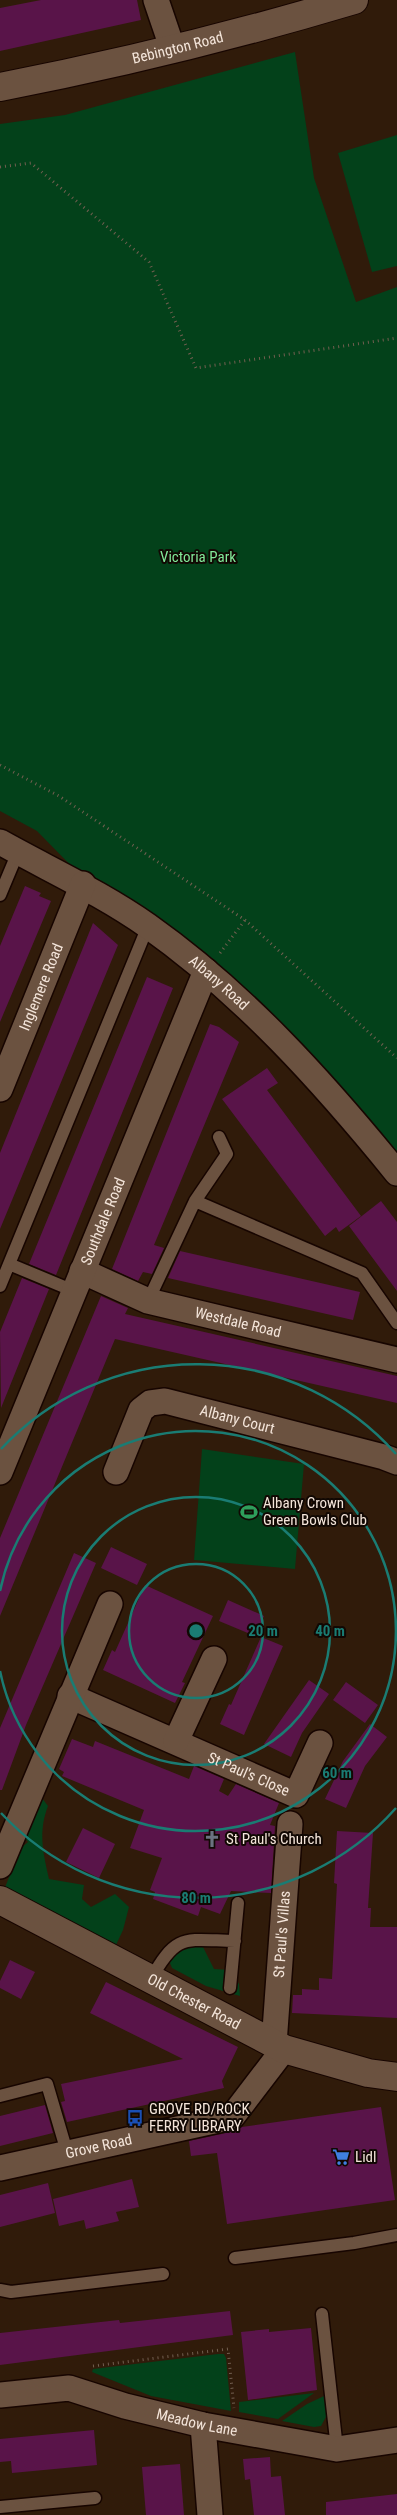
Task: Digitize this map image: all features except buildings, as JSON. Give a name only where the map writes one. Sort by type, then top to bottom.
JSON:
[{"type":"main road","name":"Bebington Road","points":[[0,87],[84,71],[172,50],[354,0]]},
{"type":"main road","name":"Old Chester Road","points":[[0,1900],[279,2047],[368,2073],[397,2077]]},
{"type":"street","points":[[156,0],[172,50]]},
{"type":"street","name":"Albany Road","points":[[9,847],[83,884],[148,926],[206,971],[294,1052],[397,1173]]},
{"type":"street","name":"Inglemere Road","points":[[0,1089],[83,884]]},
{"type":"street","name":"Southdale Road","points":[[0,1472],[206,971]]},
{"type":"street","name":"Westdale Road","points":[[78,1281],[148,1301],[397,1360]]},
{"type":"street","name":"Albany Court","points":[[116,1472],[142,1410],[150,1403],[166,1401],[384,1456],[397,1462]]},
{"type":"street","points":[[0,1866],[110,1604]]},
{"type":"street","points":[[176,1741],[214,1659]]},
{"type":"street","name":"St Paul's Close","points":[[70,1696],[296,1795],[320,1743]]},
{"type":"street","name":"St Paul's Villas","points":[[279,2047],[290,1824]]},
{"type":"street","name":"Grove Road","points":[[0,2168],[232,2117],[279,2047]]},
{"type":"street","name":"Meadow Lane","points":[[0,2395],[69,2388],[125,2406],[202,2425],[337,2450],[397,2440]]},
{"type":"street","points":[[202,2425],[210,2515]]},
{"type":"lane","points":[[0,895],[9,847]]},
{"type":"lane","points":[[0,1286],[148,926]]},
{"type":"lane","points":[[148,1301],[195,1201],[227,1154],[219,1137]]},
{"type":"lane","points":[[195,1201],[362,1273],[397,1323]]},
{"type":"lane","points":[[9,1264],[78,1281]]},
{"type":"lane","points":[[230,1988],[238,1903]]},
{"type":"lane","points":[[151,1979],[165,1953],[178,1944],[191,1940],[234,1941]]},
{"type":"lane","points":[[0,2096],[47,2084],[67,2152]]},
{"type":"lane","points":[[235,2258],[354,2243],[397,2235]]},
{"type":"lane","points":[[0,2290],[11,2292],[163,2274]]},
{"type":"lane","points":[[322,2314],[337,2450]]},
{"type":"lane","points":[[0,2506],[95,2498]]},
{"type":"path","points":[[0,167],[31,163],[148,262],[196,368],[397,338]]},
{"type":"path","points":[[0,765],[59,796],[245,920],[397,1058]]},
{"type":"path","points":[[206,971],[245,920]]},
{"type":"path","points":[[93,2366],[228,2349],[236,2431]]},
{"type":"green space","name":"Victoria Park","points":[[295,52],[314,178],[356,302],[397,287],[397,1168],[296,1050],[87,882],[37,831],[0,811],[0,124],[65,115]]},
{"type":"green space","points":[[397,135],[397,266],[372,272],[338,153]]},
{"type":"green space","name":"Albany Crown Green Bowls Club","points":[[202,1449],[304,1464],[295,1569],[194,1560]]},
{"type":"green space","points":[[39,1794],[48,1806],[42,1834],[43,1851],[49,1879],[84,1885],[82,1899],[91,1907],[115,1894],[129,1907],[123,1930],[116,1945],[4,1890],[20,1849],[28,1842],[22,1834]]},
{"type":"green space","points":[[180,1939],[203,1947],[214,1969],[231,1970],[239,1984],[240,1996],[206,1986],[172,1968],[164,1948]]},
{"type":"green space","points":[[224,2354],[226,2358],[231,2411],[151,2396],[92,2372],[93,2369]]},
{"type":"green space","points":[[314,2393],[278,2419],[239,2412],[239,2402]]},
{"type":"green space","points":[[324,2396],[327,2415],[321,2426],[314,2427],[282,2421],[307,2404]]},
{"type":"place","name":"Albany Crown Green Bowls Club","points":[[249,1512]]},
{"type":"place","name":"St Paul's Church","points":[[212,1839]]},
{"type":"place","name":"GROVE RD/ROCK FERRY LIBRARY","points":[[135,2118]]},
{"type":"place","name":"Lidl","points":[[341,2157]]}]
